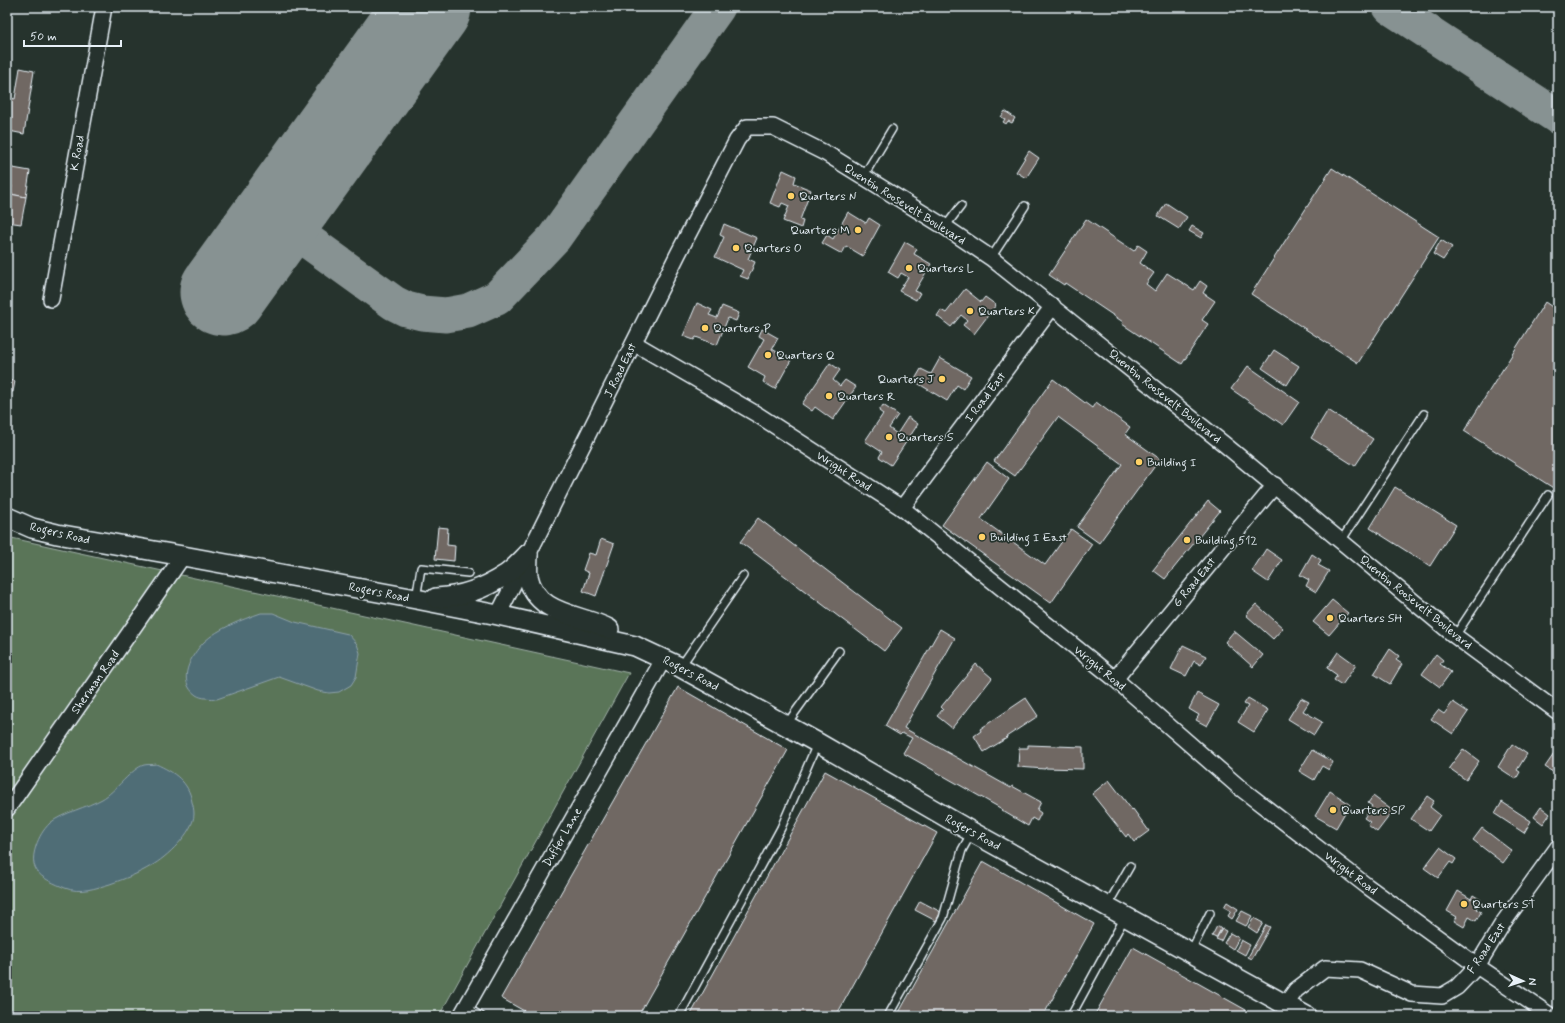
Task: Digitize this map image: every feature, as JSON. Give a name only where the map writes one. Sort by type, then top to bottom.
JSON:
[{"type":"street","name":"K Road","points":[[51,299],[104,7]]},
{"type":"street","name":"Quentin Roosevelt Boulevard","points":[[746,127],[773,127],[826,154],[945,227],[991,258],[1053,306],[1274,485],[1455,636],[1558,712]]},
{"type":"street","name":"J Road East","points":[[498,615],[699,214],[746,127]]},
{"type":"street","name":"I Road East","points":[[902,508],[1053,306]]},
{"type":"street","name":"Wright Road","points":[[634,343],[758,415],[902,508],[1115,679],[1239,787],[1367,886],[1477,966],[1551,1016]]},
{"type":"street","name":"G Road East","points":[[1115,679],[1274,485]]},
{"type":"street","name":"Rogers Road","points":[[7,517],[32,528],[57,534],[416,599],[498,615],[635,646],[672,662],[818,743],[972,832],[1190,953],[1283,1008],[1306,1016]]},
{"type":"street","points":[[416,599],[460,596],[506,575],[528,554]]},
{"type":"street","points":[[528,554],[528,575],[531,586],[542,601],[559,612],[607,628],[635,646]]},
{"type":"street","name":"Sherman Road","points":[[7,809],[183,556]]},
{"type":"street","name":"Duffer Lane","points":[[463,1012],[672,662]]},
{"type":"street","name":"F Road East","points":[[1283,1008],[1296,990],[1325,968],[1360,970],[1412,994],[1442,996],[1456,987],[1477,966],[1503,923],[1558,847]]},
{"type":"lane","points":[[863,177],[892,129]]},
{"type":"lane","points":[[945,227],[961,206]]},
{"type":"lane","points":[[991,258],[1026,206]]},
{"type":"lane","points":[[1341,541],[1424,414]]},
{"type":"lane","points":[[1455,636],[1548,496]]},
{"type":"lane","points":[[416,599],[421,568],[468,573]]},
{"type":"lane","points":[[672,662],[743,576]]},
{"type":"lane","points":[[785,726],[839,651]]},
{"type":"lane","points":[[679,1016],[781,828],[818,743]]},
{"type":"lane","points":[[888,1016],[943,918],[962,850],[972,832]]},
{"type":"lane","points":[[1107,907],[1130,866]]},
{"type":"lane","points":[[1190,953],[1210,912]]},
{"type":"lane","points":[[1071,1016],[1125,917]]},
{"type":"lane","points":[[463,1012],[481,1016]]},
{"type":"green space","points":[[7,537],[629,673],[439,1016],[7,1016]]},
{"type":"water","points":[[261,613],[273,613],[295,622],[348,634],[357,644],[360,653],[356,677],[351,685],[339,692],[329,693],[318,691],[279,677],[217,699],[203,698],[196,695],[190,689],[186,676],[190,661],[199,647],[210,637],[223,629]]},
{"type":"water","points":[[156,764],[169,770],[180,778],[188,789],[193,808],[193,821],[189,829],[171,851],[157,862],[136,874],[110,884],[88,890],[71,890],[44,878],[39,874],[34,863],[34,855],[40,837],[50,823],[61,816],[90,805],[107,796],[139,767]]},
{"type":"building","points":[[20,68],[34,71],[24,134],[9,131],[11,119],[7,118],[9,98],[15,99]]},
{"type":"building","points":[[1005,111],[1015,118],[1012,123],[1008,121],[1006,124],[1003,122],[1005,119],[1001,117]]},
{"type":"building","points":[[1029,151],[1039,158],[1026,178],[1016,172]]},
{"type":"building","points":[[7,167],[30,171],[26,197],[10,194],[12,186],[7,185]]},
{"type":"building","points":[[1332,168],[1439,237],[1358,363],[1251,294]]},
{"type":"building","name":"Quarters N","points":[[783,170],[796,176],[794,183],[811,190],[800,220],[803,221],[801,228],[783,221],[789,206],[782,203],[780,207],[770,203]]},
{"type":"building","points":[[10,194],[26,197],[21,224],[7,222],[7,205]]},
{"type":"building","points":[[1166,203],[1187,217],[1179,229],[1158,216]]},
{"type":"building","name":"Quarters M","points":[[848,212],[866,223],[869,218],[880,225],[863,256],[846,246],[842,254],[822,243],[827,235],[833,239]]},
{"type":"building","points":[[1086,219],[1134,251],[1138,245],[1147,251],[1140,263],[1154,273],[1146,284],[1155,291],[1167,273],[1194,290],[1200,281],[1207,286],[1203,293],[1215,301],[1202,320],[1208,324],[1182,364],[1122,324],[1123,322],[1065,283],[1064,285],[1049,275]]},
{"type":"building","name":"Quarters O","points":[[724,224],[757,238],[748,259],[755,262],[748,279],[740,276],[743,270],[715,257],[724,237],[720,235]]},
{"type":"building","points":[[1192,226],[1204,233],[1201,238],[1189,231]]},
{"type":"building","points":[[1441,240],[1452,247],[1443,260],[1433,254]]},
{"type":"building","name":"Quarters L","points":[[905,242],[917,249],[914,254],[931,264],[915,291],[920,293],[916,300],[899,291],[908,277],[901,273],[898,278],[888,272]]},
{"type":"building","name":"Quarters K","points":[[965,289],[981,302],[985,297],[996,305],[974,334],[963,325],[967,320],[961,315],[951,327],[937,316],[941,310],[946,313]]},
{"type":"building","points":[[1545,302],[1558,311],[1558,491],[1464,431]]},
{"type":"building","name":"Quarters P","points":[[697,303],[712,310],[709,315],[717,318],[722,306],[739,313],[736,321],[728,318],[717,345],[696,337],[694,340],[683,336]]},
{"type":"building","name":"Quarters Q","points":[[762,329],[778,338],[772,349],[791,360],[775,389],[763,382],[765,377],[748,367],[764,339],[759,336]]},
{"type":"building","points":[[1274,350],[1299,366],[1287,385],[1262,368]]},
{"type":"building","name":"Quarters J","points":[[940,358],[971,376],[963,389],[957,385],[947,401],[914,381],[921,369],[931,374]]},
{"type":"building","name":"Quarters R","points":[[830,363],[840,370],[833,380],[840,386],[845,380],[856,387],[833,420],[815,407],[812,411],[802,404]]},
{"type":"building","points":[[1248,366],[1299,402],[1283,425],[1231,389]]},
{"type":"building","name":"Building I","points":[[1053,379],[1092,408],[1096,402],[1130,427],[1125,434],[1160,459],[1099,543],[1077,527],[1122,464],[1058,417],[1015,476],[994,461]]},
{"type":"building","points":[[7,380],[15,381],[13,392],[7,391]]},
{"type":"building","name":"Quarters S","points":[[883,405],[898,415],[889,428],[897,434],[908,417],[918,424],[891,465],[879,457],[882,452],[865,441],[883,414],[879,411]]},
{"type":"building","points":[[1328,410],[1373,439],[1355,466],[1311,438]]},
{"type":"building","name":"Building I East","points":[[987,462],[1009,479],[981,519],[1045,565],[1071,529],[1092,544],[1051,603],[942,525]]},
{"type":"building","points":[[1395,487],[1456,525],[1430,566],[1370,528]]},
{"type":"building","name":"Building 512","points":[[1208,501],[1220,511],[1165,579],[1153,570]]},
{"type":"building","points":[[758,518],[902,628],[884,651],[740,542]]},
{"type":"building","points":[[438,527],[448,528],[447,545],[455,546],[454,561],[435,559]]},
{"type":"building","points":[[601,539],[614,544],[596,596],[583,591],[589,573],[583,570],[589,553],[596,555]]},
{"type":"building","points":[[1266,549],[1282,560],[1268,582],[1252,571]]},
{"type":"building","points":[[1312,554],[1321,560],[1318,565],[1329,571],[1316,592],[1306,586],[1309,580],[1300,575]]},
{"type":"building","name":"Quarters SH","points":[[1332,600],[1348,613],[1329,635],[1313,622]]},
{"type":"building","points":[[1256,604],[1283,628],[1273,639],[1246,615]]},
{"type":"building","points":[[940,629],[955,638],[904,728],[1011,788],[1012,786],[1041,802],[1037,810],[1041,813],[1037,821],[1032,818],[1028,826],[1001,810],[1002,809],[903,753],[912,738],[902,733],[900,735],[885,726]]},
{"type":"building","points":[[1234,631],[1263,655],[1253,667],[1225,642]]},
{"type":"building","points":[[1183,645],[1206,656],[1201,665],[1194,661],[1186,676],[1171,669]]},
{"type":"building","points":[[1390,649],[1399,656],[1396,660],[1402,664],[1390,684],[1374,674]]},
{"type":"building","points":[[1338,652],[1356,665],[1342,685],[1334,680],[1337,675],[1327,668]]},
{"type":"building","points":[[1436,654],[1443,660],[1440,664],[1451,672],[1440,687],[1422,674]]},
{"type":"building","points":[[976,664],[992,678],[952,728],[937,716],[943,709],[941,707]]},
{"type":"building","points":[[678,687],[788,750],[638,1016],[533,1016],[501,998]]},
{"type":"building","points":[[1197,693],[1219,705],[1207,726],[1196,720],[1199,715],[1189,709]]},
{"type":"building","points":[[1026,698],[1038,716],[984,752],[974,736],[981,731],[980,729]]},
{"type":"building","points":[[1248,698],[1268,710],[1254,732],[1238,722],[1248,706],[1244,704]]},
{"type":"building","points":[[1301,698],[1309,702],[1303,711],[1322,722],[1314,735],[1288,719]]},
{"type":"building","points":[[1453,702],[1468,712],[1453,734],[1431,719],[1438,710],[1444,714]]},
{"type":"building","points":[[1512,744],[1527,754],[1517,770],[1520,772],[1516,779],[1498,767]]},
{"type":"building","points":[[1028,745],[1083,747],[1083,769],[1018,767],[1019,748],[1028,748]]},
{"type":"building","points":[[1558,748],[1558,784],[1553,780],[1556,774],[1545,767]]},
{"type":"building","points":[[1463,749],[1479,761],[1466,780],[1449,768]]},
{"type":"building","points":[[1312,750],[1333,762],[1329,770],[1322,766],[1314,780],[1299,771]]},
{"type":"building","points":[[825,771],[937,833],[836,1016],[690,1016]]},
{"type":"building","points":[[1109,780],[1149,831],[1134,842],[1128,834],[1126,837],[1092,794]]},
{"type":"building","name":"Quarters SP","points":[[1330,791],[1350,804],[1336,828],[1315,816]]},
{"type":"building","points":[[1373,796],[1393,811],[1377,832],[1368,825],[1370,822],[1364,818],[1372,806],[1368,803]]},
{"type":"building","points":[[1427,796],[1434,801],[1430,807],[1440,815],[1429,831],[1411,819]]},
{"type":"building","points":[[1502,802],[1531,821],[1524,833],[1495,814]]},
{"type":"building","points":[[1541,807],[1550,814],[1543,824],[1534,817]]},
{"type":"building","points":[[1482,828],[1512,851],[1503,863],[1473,840]]},
{"type":"building","points":[[1440,847],[1456,859],[1453,864],[1450,862],[1438,878],[1424,868]]},
{"type":"building","points":[[983,861],[1094,924],[1043,1016],[897,1016]]},
{"type":"building","name":"Quarters ST","points":[[1458,891],[1471,899],[1473,895],[1481,900],[1476,909],[1481,912],[1476,921],[1469,917],[1464,927],[1454,921],[1457,917],[1447,911]]},
{"type":"building","points":[[920,901],[941,912],[936,921],[915,910]]},
{"type":"building","points":[[1227,902],[1238,909],[1232,919],[1228,916],[1231,911],[1224,907]]},
{"type":"building","points":[[1242,911],[1252,916],[1246,926],[1236,921]]},
{"type":"building","points":[[1254,918],[1263,923],[1257,933],[1248,927]]},
{"type":"building","points":[[1266,925],[1270,927],[1252,959],[1248,957]]},
{"type":"building","points":[[1217,926],[1221,929],[1216,938],[1212,936]]},
{"type":"building","points":[[1222,929],[1226,931],[1221,941],[1216,939]]},
{"type":"building","points":[[1230,933],[1239,938],[1233,949],[1224,943]]},
{"type":"building","points":[[1241,940],[1250,945],[1245,955],[1236,950]]},
{"type":"building","points":[[1133,947],[1246,1010],[1242,1016],[1094,1016]]},
{"type":"taxiway","points":[[276,218],[394,303],[406,309],[422,313],[446,315],[468,311],[497,298],[554,238],[718,7]]},
{"type":"taxiway","points":[[1390,7],[1558,117]]},
{"type":"runway","points":[[223,292],[428,7]]},
{"type":"place","name":"Quarters N","points":[[791,196]]},
{"type":"place","name":"Quarters M","points":[[858,230]]},
{"type":"place","name":"Quarters O","points":[[736,248]]},
{"type":"place","name":"Quarters L","points":[[909,268]]},
{"type":"place","name":"Quarters K","points":[[970,311]]},
{"type":"place","name":"Quarters P","points":[[705,328]]},
{"type":"place","name":"Quarters Q","points":[[768,355]]},
{"type":"place","name":"Quarters J","points":[[942,379]]},
{"type":"place","name":"Quarters R","points":[[829,396]]},
{"type":"place","name":"Quarters S","points":[[889,437]]},
{"type":"place","name":"Building I","points":[[1139,462]]},
{"type":"place","name":"Building I East","points":[[982,537]]},
{"type":"place","name":"Building 512","points":[[1187,540]]},
{"type":"place","name":"Quarters SH","points":[[1330,618]]},
{"type":"place","name":"Quarters SP","points":[[1333,810]]},
{"type":"place","name":"Quarters ST","points":[[1464,904]]}]
